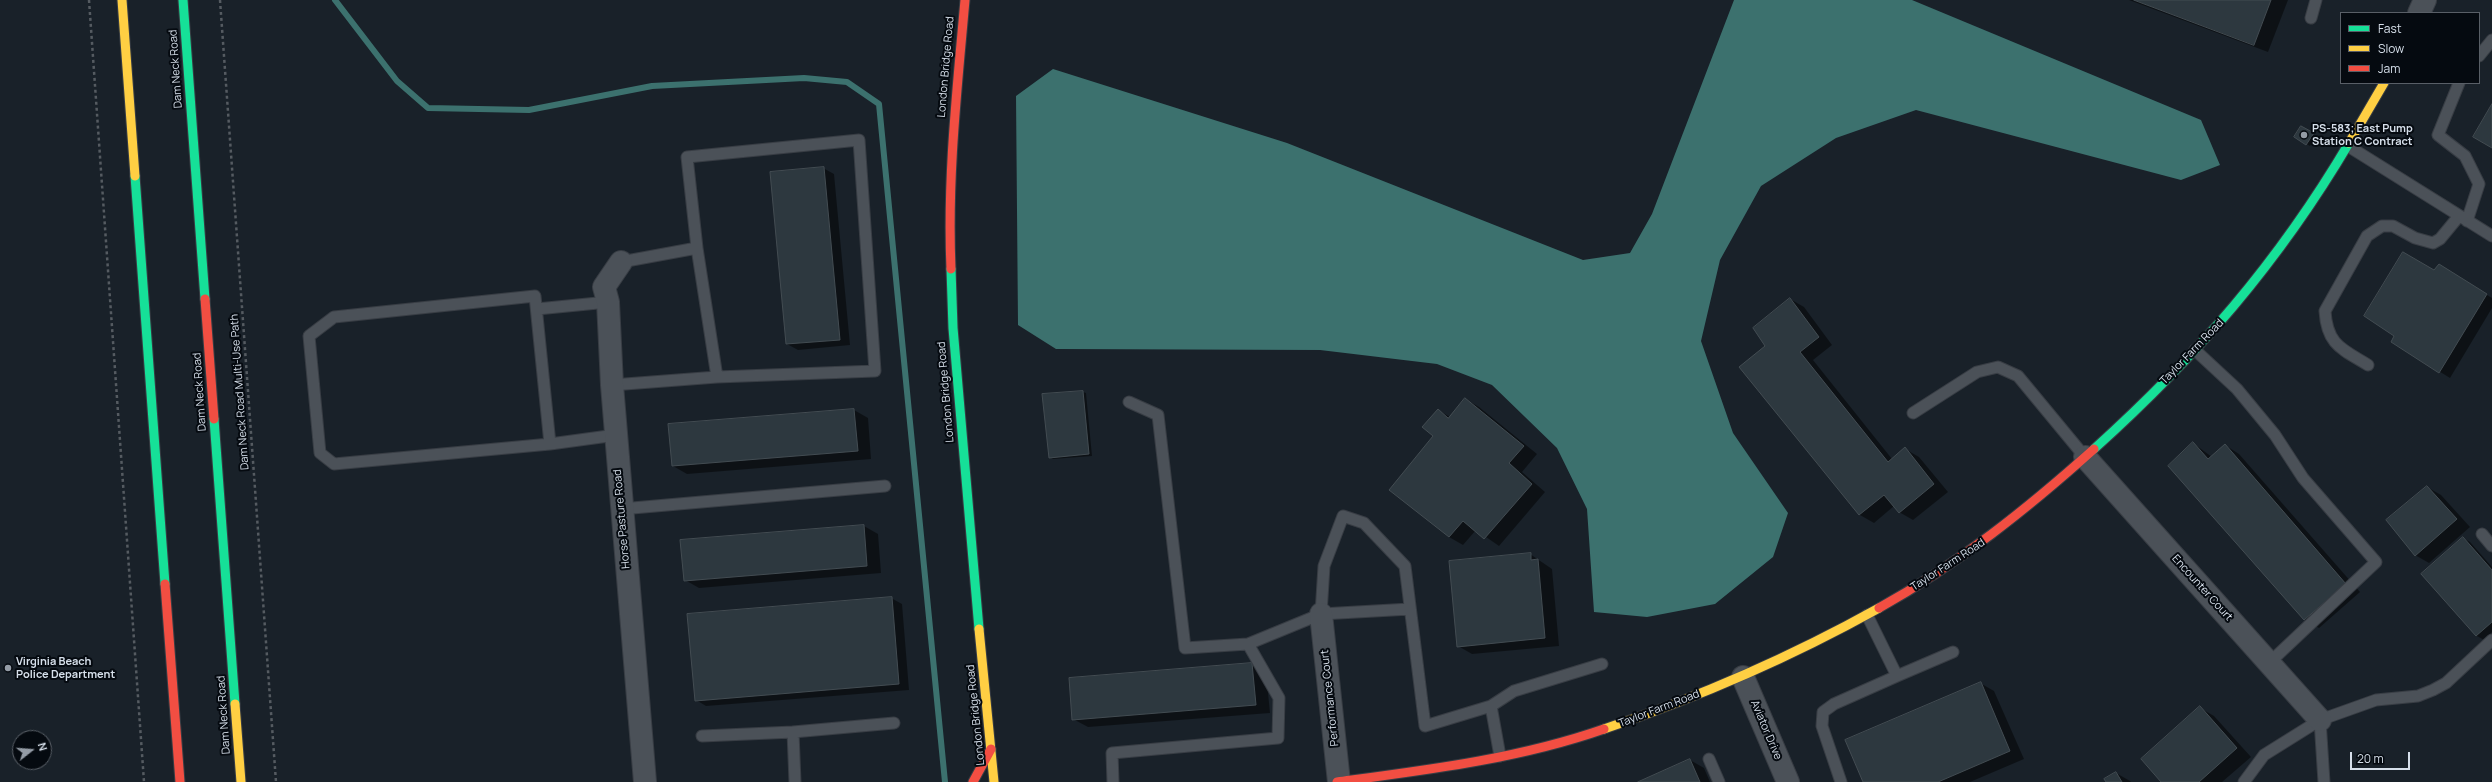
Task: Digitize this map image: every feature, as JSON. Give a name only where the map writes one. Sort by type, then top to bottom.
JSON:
[{"type":"street","points":[[122,0],[180,782]]},
{"type":"street","name":"Dam Neck Road","points":[[183,0],[241,782]]},
{"type":"street","name":"London Bridge Road","points":[[965,0],[952,145],[949,221],[953,328],[994,782]]},
{"type":"street","points":[[2419,12],[2425,0]]},
{"type":"street","name":"Taylor Farm Road","points":[[1338,782],[1500,756],[1540,748],[1616,725],[1743,677],[1867,615],[1921,584],[1993,535],[2085,457],[2195,350],[2256,282],[2309,208],[2348,146],[2383,84]]},
{"type":"street","name":"Horse Pasture Road","points":[[621,262],[604,288],[608,302],[612,385],[621,509],[644,782]]},
{"type":"street","name":"Encounter Court","points":[[2085,457],[2320,720]]},
{"type":"street","name":"Performance Court","points":[[1321,614],[1338,782]]},
{"type":"street","name":"Aviator Drive","points":[[1743,677],[1788,782]]},
{"type":"street","points":[[973,782],[991,749]]},
{"type":"lane","points":[[2310,18],[2316,0]]},
{"type":"lane","points":[[2480,55],[2492,40]]},
{"type":"lane","points":[[2368,365],[2335,345],[2325,324],[2324,311],[2367,236],[2382,226],[2393,226],[2416,238],[2433,243],[2440,239],[2463,218],[2479,184],[2465,156],[2438,135],[2459,84]]},
{"type":"lane","points":[[612,385],[717,377],[875,371],[859,140],[687,157],[697,248],[717,377]]},
{"type":"lane","points":[[2348,146],[2492,236]]},
{"type":"lane","points":[[621,262],[697,248]]},
{"type":"lane","points":[[550,444],[535,296],[334,317],[309,336],[320,453],[334,464],[550,444],[616,435]]},
{"type":"lane","points":[[537,309],[608,302]]},
{"type":"lane","points":[[2195,350],[2237,389],[2275,435],[2303,478],[2346,525],[2376,562],[2268,663]]},
{"type":"lane","points":[[1913,413],[1977,372],[1998,367],[2018,376],[2085,457]]},
{"type":"lane","points":[[1129,402],[1158,415],[1185,648],[1248,644],[1321,614],[1410,609]]},
{"type":"lane","points":[[621,509],[885,486]]},
{"type":"lane","points":[[1321,614],[1324,566],[1344,516],[1364,524],[1405,566],[1425,726],[1491,706],[1514,692],[1602,664]]},
{"type":"lane","points":[[2482,534],[2492,546]]},
{"type":"lane","points":[[1867,615],[1897,676]]},
{"type":"lane","points":[[2244,782],[2264,755],[2320,720],[2376,700],[2418,696],[2433,690],[2446,682],[2492,640]]},
{"type":"lane","points":[[1112,782],[1112,753],[1278,738],[1279,698],[1248,644]]},
{"type":"lane","points":[[1841,782],[1822,726],[1823,712],[1834,704],[1953,652]]},
{"type":"lane","points":[[1491,706],[1500,756]]},
{"type":"lane","points":[[2320,720],[2324,782]]},
{"type":"lane","points":[[702,736],[794,732],[894,722]]},
{"type":"lane","points":[[794,732],[795,782]]},
{"type":"lane","points":[[1709,759],[1719,782]]},
{"type":"path","points":[[89,0],[144,782]]},
{"type":"path","name":"Dam Neck Road Multi-Use Path","points":[[220,0],[276,782]]},
{"type":"shaded area","points":[[1734,0],[1912,0],[2201,120],[2220,165],[2181,180],[1916,110],[1836,138],[1761,186],[1720,260],[1701,341],[1733,433],[1788,513],[1773,557],[1715,604],[1647,617],[1594,612],[1587,509],[1557,448],[1492,385],[1437,364],[1320,350],[1056,349],[1018,325],[1016,96],[1053,69],[1287,143],[1583,260],[1630,253],[1652,214]]},
{"type":"building","points":[[2134,0],[2271,0],[2254,45]]},
{"type":"building","points":[[2492,104],[2492,148],[2473,137]]},
{"type":"building","name":"PS-583; East Pump Station C Contract","points":[[2301,126],[2314,133],[2306,145],[2294,137]]},
{"type":"building","points":[[824,167],[840,340],[786,344],[770,172]]},
{"type":"building","points":[[2403,252],[2434,270],[2439,264],[2487,294],[2439,373],[2391,342],[2394,336],[2364,316]]},
{"type":"building","points":[[1790,298],[1819,337],[1800,352],[1888,462],[1905,447],[1934,484],[1899,513],[1884,495],[1859,515],[1739,367],[1765,346],[1753,328]]},
{"type":"building","points":[[1083,391],[1089,454],[1049,458],[1042,394]]},
{"type":"building","points":[[1465,398],[1524,446],[1509,463],[1532,484],[1484,539],[1463,521],[1449,537],[1389,490],[1433,436],[1422,427],[1438,409],[1448,418]]},
{"type":"building","points":[[854,409],[858,451],[672,466],[668,424]]},
{"type":"building","points":[[2193,442],[2208,459],[2225,444],[2346,584],[2304,620],[2168,466]]},
{"type":"building","points":[[2427,486],[2457,519],[2415,556],[2386,520]]},
{"type":"building","points":[[864,525],[867,566],[684,581],[680,540]]},
{"type":"building","points":[[2463,537],[2492,570],[2492,622],[2476,636],[2421,574]]},
{"type":"building","points":[[1531,553],[1531,560],[1538,559],[1545,638],[1457,647],[1449,561]]},
{"type":"building","points":[[892,597],[899,684],[695,701],[687,614]]},
{"type":"building","points":[[1252,663],[1256,705],[1072,720],[1069,678]]},
{"type":"building","points":[[1981,682],[2010,751],[1938,782],[1863,782],[1845,740]]},
{"type":"building","points":[[2200,706],[2237,748],[2199,782],[2161,782],[2141,759]]},
{"type":"building","points":[[1690,759],[1700,782],[1638,782]]},
{"type":"building","points":[[2116,772],[2122,782],[2106,782],[2104,779]]},
{"type":"waterway","points":[[335,0],[397,81],[428,108],[529,110],[652,86],[804,78],[847,82],[879,104],[945,782]]},
{"type":"traffic: fast","points":[[183,0],[205,299]]},
{"type":"traffic: fast","points":[[2094,449],[2167,379],[2234,306],[2294,228],[2322,187],[2349,143]]},
{"type":"traffic: fast","points":[[135,176],[165,584]]},
{"type":"traffic: fast","points":[[951,269],[953,328],[979,629]]},
{"type":"traffic: fast","points":[[214,419],[235,704]]},
{"type":"traffic: slow","points":[[122,0],[135,176]]},
{"type":"traffic: slow","points":[[2349,143],[2383,84]]},
{"type":"traffic: slow","points":[[1604,729],[1710,690],[1812,643],[1879,608]]},
{"type":"traffic: slow","points":[[979,629],[994,782]]},
{"type":"traffic: slow","points":[[235,704],[241,782]]},
{"type":"traffic: jam","points":[[951,269],[950,202],[956,101],[965,0]]},
{"type":"traffic: jam","points":[[205,299],[214,419]]},
{"type":"traffic: jam","points":[[1879,608],[1908,591],[1964,554],[2017,514],[2094,449]]},
{"type":"traffic: jam","points":[[165,584],[180,782]]},
{"type":"traffic: jam","points":[[1337,782],[1438,768],[1505,756],[1539,748],[1604,729]]},
{"type":"traffic: jam","points":[[973,782],[991,749]]},
{"type":"place","name":"PS-583; East Pump Station C Contract","points":[[2304,135]]},
{"type":"place","name":"Virginia Beach Police Department","points":[[8,668]]}]
